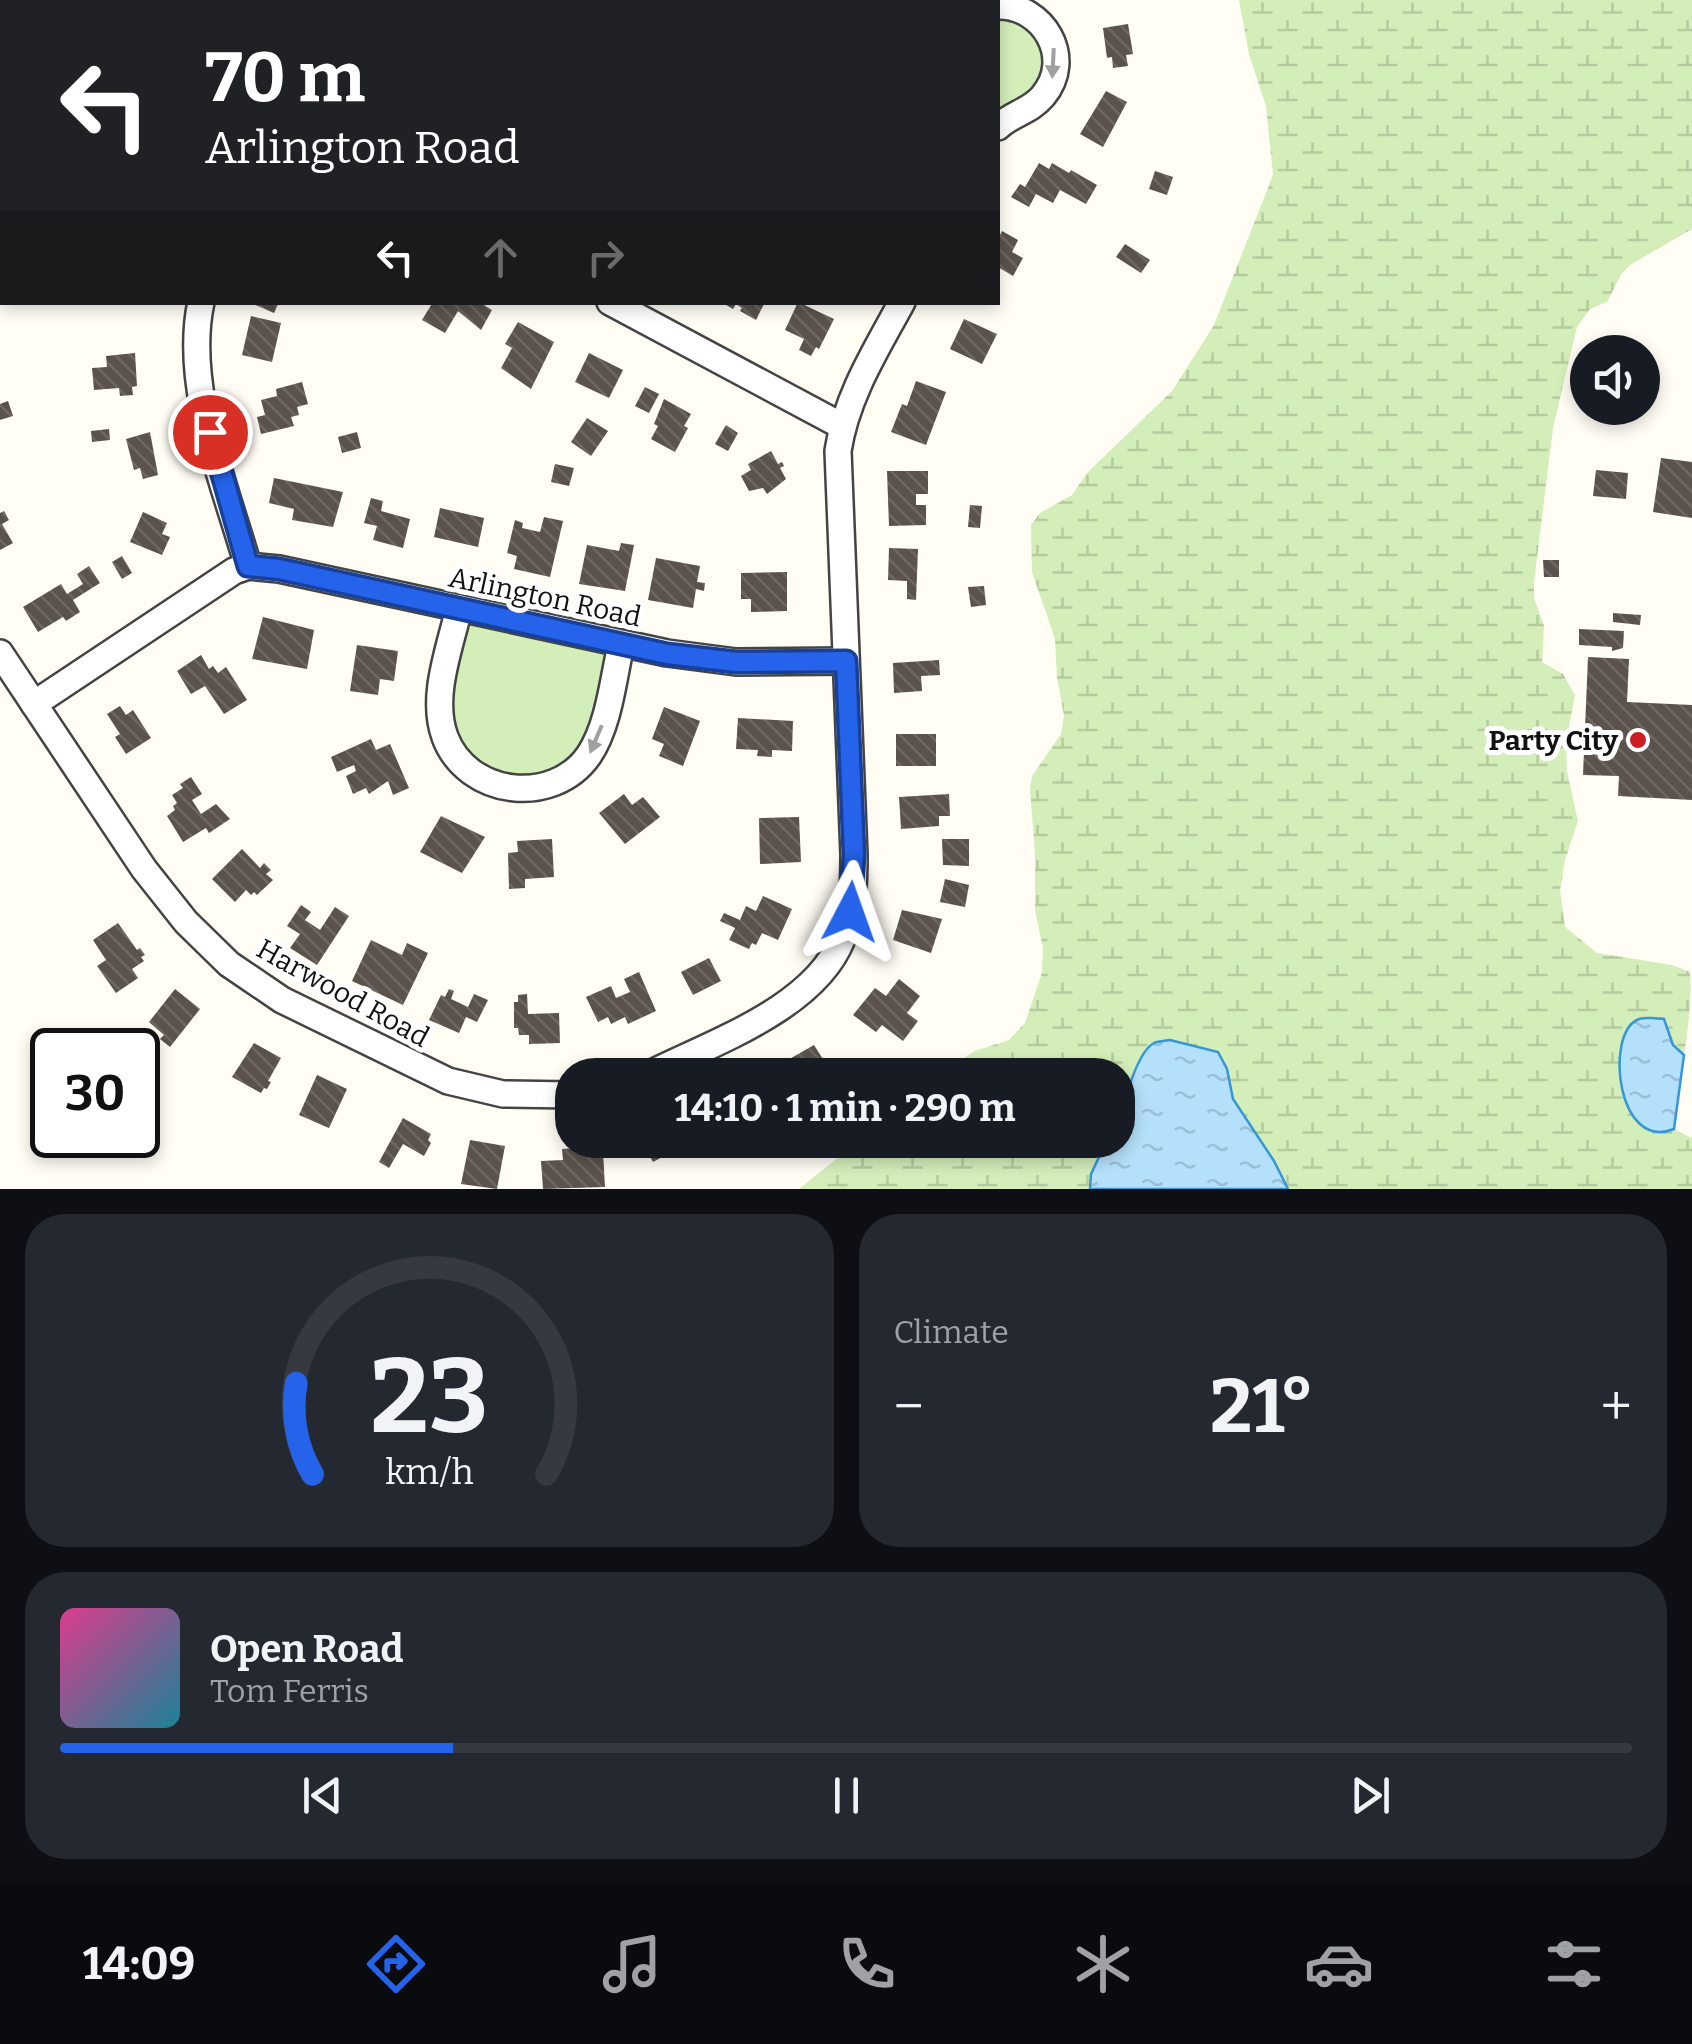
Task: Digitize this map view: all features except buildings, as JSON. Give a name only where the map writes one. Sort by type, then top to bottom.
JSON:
[{"type":"street","points":[[1000,6],[1022,10],[1042,24],[1053,42],[1056,63],[1043,96],[1000,126]]},
{"type":"street","points":[[34,704],[221,578],[248,566],[196,375],[200,305]]},
{"type":"street","points":[[616,305],[842,426]]},
{"type":"street","points":[[680,1058],[789,1001],[830,963],[842,939],[854,884],[838,478],[842,426],[862,376],[900,305]]},
{"type":"street","name":"Arlington Road","points":[[248,566],[279,569],[621,645],[736,662],[846,661]]},
{"type":"street","points":[[459,608],[442,685],[441,720],[445,737],[465,769],[495,785],[514,789],[554,783],[582,764],[599,734],[621,645]]},
{"type":"street","name":"Harwood Road","points":[[0,653],[164,896],[207,944],[254,982],[310,1014],[448,1081],[503,1094],[555,1095]]},
{"type":"green space","points":[[1239,0],[1692,0],[1692,229],[1630,265],[1607,302],[1590,309],[1575,335],[1570,335],[1570,356],[1553,428],[1534,598],[1544,626],[1542,662],[1563,674],[1575,695],[1566,742],[1567,772],[1578,821],[1560,890],[1565,927],[1597,953],[1672,965],[1690,972],[1684,1055],[1673,1045],[1664,1019],[1667,1132],[1674,1129],[1692,1138],[1692,1189],[1288,1189],[1233,1099],[1227,1069],[1218,1052],[1187,1043],[1137,1063],[1135,1069],[1135,1058],[964,1058],[1009,1040],[1025,1023],[1042,973],[1030,789],[1032,776],[1061,734],[1064,716],[1055,639],[1032,572],[1031,525],[1040,513],[1072,495],[1087,473],[1172,391],[1214,325],[1273,175],[1266,106],[1249,54]]},
{"type":"green space","points":[[1000,7],[1034,16],[1054,75],[1000,125]]},
{"type":"green space","points":[[459,608],[621,645],[592,750],[514,789],[445,737]]},
{"type":"green space","points":[[838,1158],[1099,1158],[1091,1174],[1090,1189],[799,1189]]},
{"type":"water","points":[[1639,1019],[1664,1019],[1673,1045],[1684,1055],[1674,1129],[1655,1132],[1640,1124],[1629,1109],[1620,1067],[1627,1030]]},
{"type":"water","points":[[1170,1040],[1218,1052],[1227,1069],[1233,1099],[1288,1189],[1090,1189],[1091,1174],[1099,1158],[1135,1158],[1135,1071],[1154,1043]]},
{"type":"place","name":"Party City","points":[[1638,740]]},
{"type":"route","points":[[210,432],[248,566],[279,569],[667,654],[736,662],[846,661],[854,855],[850,912]]}]
